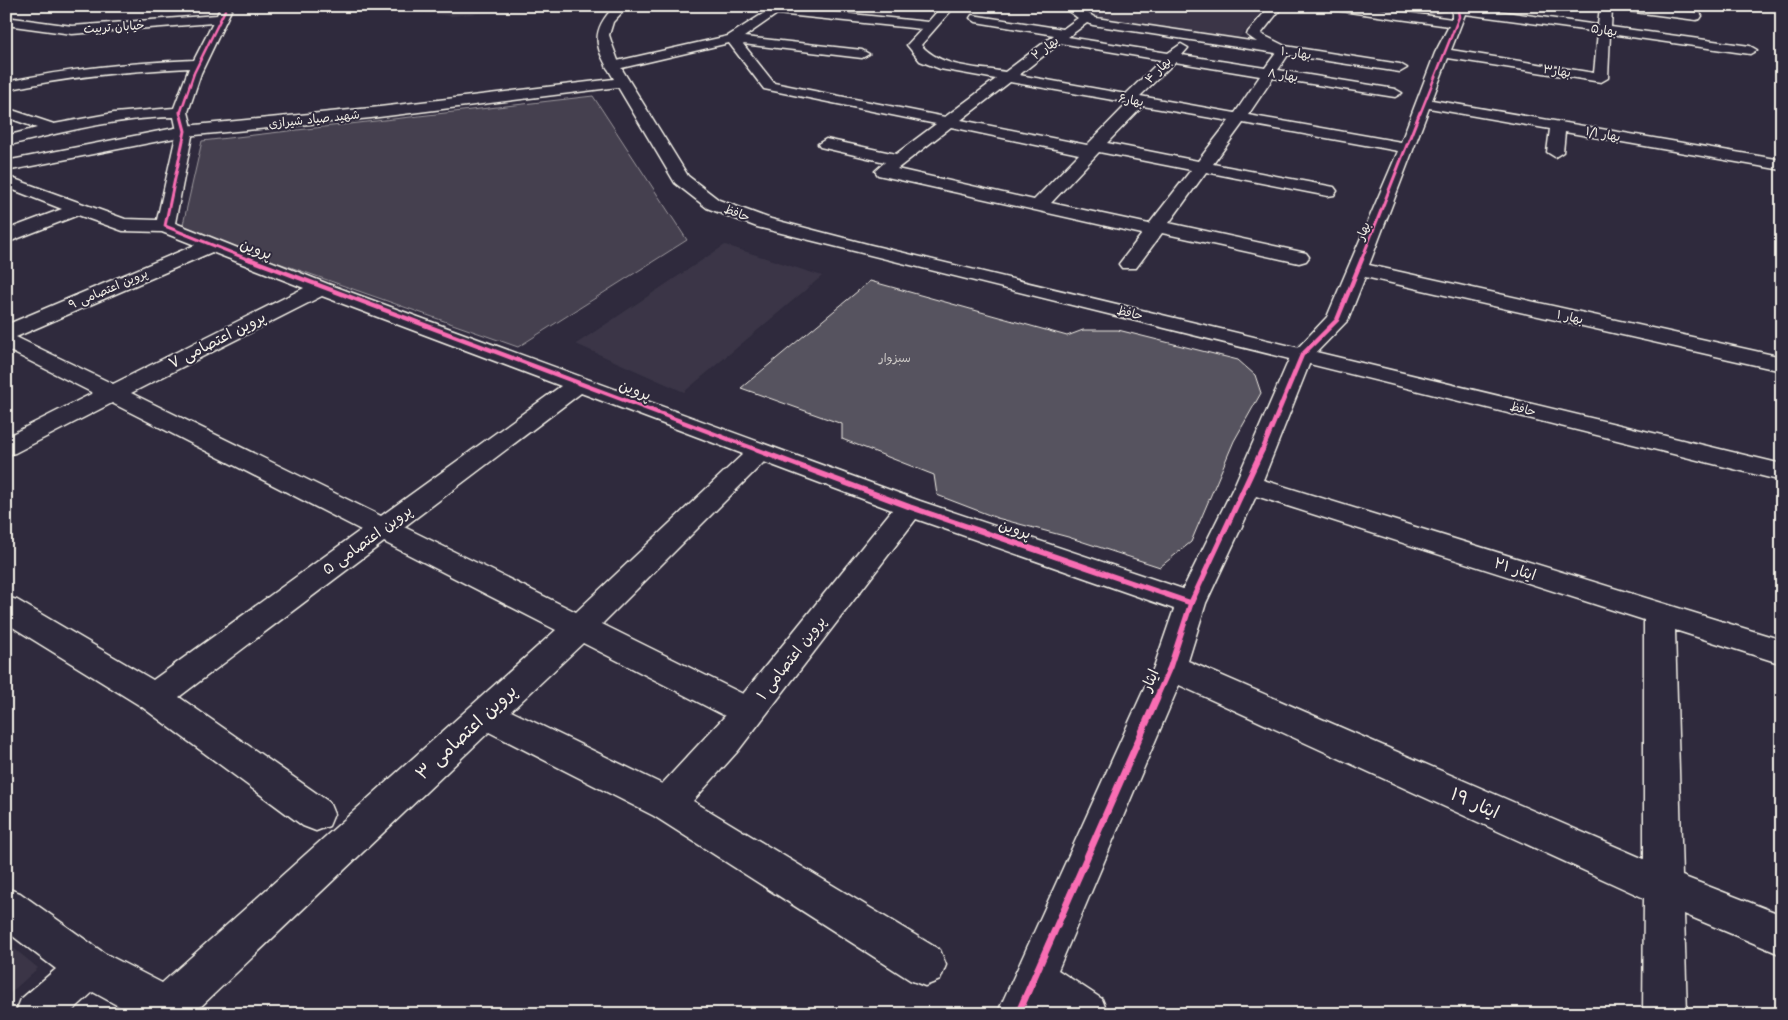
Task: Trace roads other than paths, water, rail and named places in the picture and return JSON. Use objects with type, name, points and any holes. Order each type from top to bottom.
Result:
[{"type":"street","name":"حافظ","points":[[622,6],[607,21],[603,35],[619,74],[681,180],[713,204],[764,223],[867,250],[1782,473]]},
{"type":"street","points":[[1130,264],[1238,118],[1284,51],[1253,35],[1277,6]]},
{"type":"street","points":[[1335,6],[1456,23]]},
{"type":"street","name":"بهار۳","points":[[1442,53],[1601,78],[1606,6]]},
{"type":"street","points":[[1615,6],[1696,16]]},
{"type":"street","points":[[1072,7],[1072,10],[1085,18]]},
{"type":"street","points":[[929,8],[947,8]]},
{"type":"street","name":"بهار۶","points":[[947,8],[914,45],[925,58],[945,66],[1407,148]]},
{"type":"street","points":[[1442,53],[1459,17],[1456,8]]},
{"type":"street","name":"بهار۵","points":[[1456,8],[1750,50]]},
{"type":"street","points":[[6,181],[123,225],[165,226],[182,122],[198,64],[225,12],[164,10]]},
{"type":"street","points":[[732,39],[775,10],[931,26]]},
{"type":"street","name":"خیابان تربیت","points":[[6,21],[72,30],[225,12]]},
{"type":"street","name":"بهار ۸","points":[[976,18],[1060,36],[1395,93]]},
{"type":"street","name":"بهار ۱۰","points":[[1085,18],[1190,39],[1400,68]]},
{"type":"street","name":"بهار ۲","points":[[898,160],[1085,18]]},
{"type":"street","name":"شهید صیاد شیرازی","points":[[6,166],[182,122],[371,113],[619,74],[710,42],[732,39]]},
{"type":"street","points":[[732,39],[862,54]]},
{"type":"street","points":[[732,39],[769,86],[948,122],[1202,166],[1328,191]]},
{"type":"street","name":"بهار ۴","points":[[1038,206],[1094,148],[1172,56],[1190,39]]},
{"type":"street","name":"بهار","points":[[1302,355],[1337,320],[1407,148],[1442,53]]},
{"type":"street","points":[[6,86],[70,69],[198,64]]},
{"type":"street","name":"بهار ۱/۱","points":[[1424,103],[1782,164]]},
{"type":"street","points":[[6,112],[53,129]]},
{"type":"street","points":[[6,141],[53,129],[150,112],[182,122]]},
{"type":"street","points":[[1555,152],[1558,126]]},
{"type":"street","points":[[826,144],[898,160]]},
{"type":"street","points":[[898,160],[884,172],[1038,206],[1298,257]]},
{"type":"street","points":[[6,236],[78,209]]},
{"type":"street","name":"پروین","points":[[165,226],[211,246],[321,288],[910,507],[1191,602]]},
{"type":"street","name":"پروین اعتصامی ۹","points":[[6,333],[211,246]]},
{"type":"street","name":"بهار ۱","points":[[1358,269],[1782,364]]},
{"type":"street","name":"پروین اعتصامی ۷","points":[[6,447],[321,288]]},
{"type":"street","points":[[6,340],[748,712]]},
{"type":"street","name":"ایثار","points":[[1026,996],[1170,667],[1191,602],[1248,484],[1302,355]]},
{"type":"street","name":"پروین اعتصامی ۵","points":[[154,697],[580,383]]},
{"type":"street","name":"پروین اعتصامی ۳","points":[[169,1011],[579,628],[762,451]]},
{"type":"street","name":"ایثار ۲۱","points":[[1248,484],[1659,615],[1782,652]]},
{"type":"street","name":"پروین اعتصامی ۱","points":[[667,804],[726,741],[910,507]]},
{"type":"street","points":[[6,608],[154,697],[316,814]]},
{"type":"street","points":[[1659,615],[1665,1014]]},
{"type":"street","name":"ایثار ۱۹","points":[[1170,667],[1663,887],[1782,935]]},
{"type":"street","points":[[485,714],[667,804],[926,965]]},
{"type":"street","points":[[6,907],[89,968],[169,1011]]},
{"type":"street","points":[[36,1014],[89,968]]},
{"type":"street","points":[[1026,996],[1087,1014]]}]
